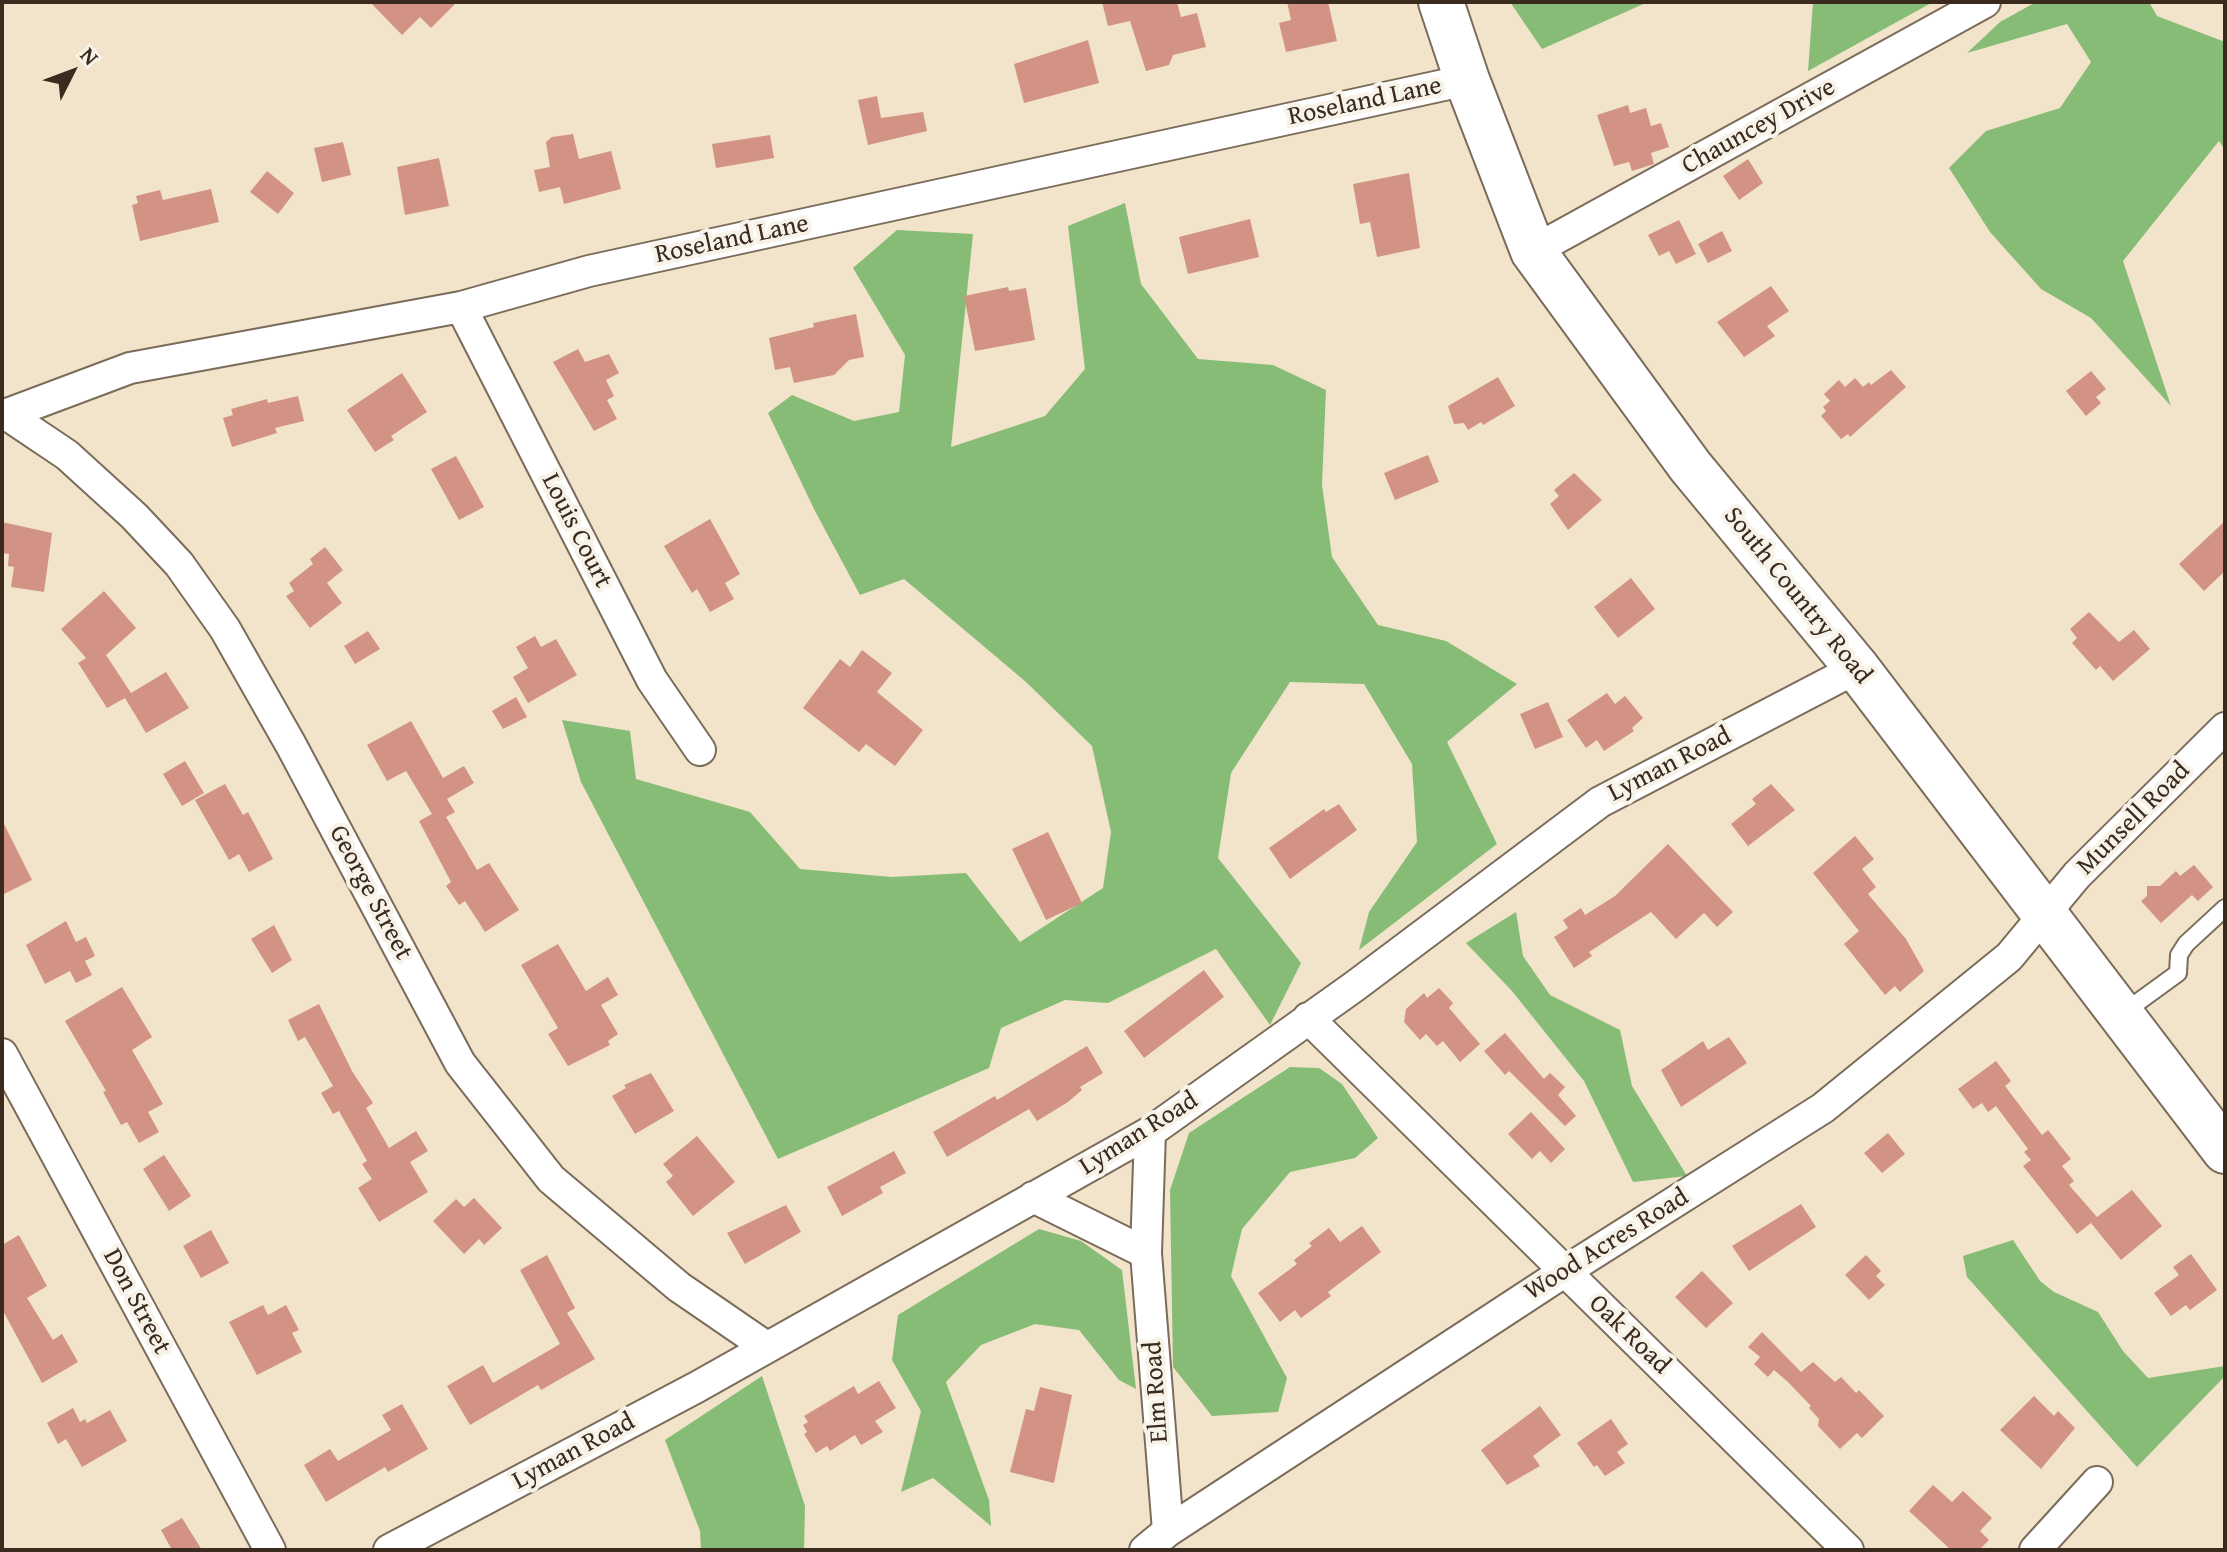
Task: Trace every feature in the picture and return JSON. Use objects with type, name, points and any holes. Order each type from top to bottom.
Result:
[{"type":"main road","name":"South Country Road","points":[[1441,2],[1467,80],[1533,251],[1690,466],[1857,668],[2047,913],[2225,1151]]},
{"type":"street","name":"Chauncey Drive","points":[[1533,251],[1985,2]]},
{"type":"street","name":"Roseland Lane","points":[[4,415],[130,368],[461,307],[589,271],[1467,80]]},
{"type":"street","name":"Louis Court","points":[[461,307],[652,680],[700,750]]},
{"type":"street","name":"George Street","points":[[4,415],[67,455],[134,516],[179,564],[225,629],[284,732],[460,1063],[551,1179],[679,1287],[765,1346]]},
{"type":"street","name":"Lyman Road","points":[[389,1550],[697,1387],[1150,1132],[1600,802],[1857,668]]},
{"type":"street","name":"Munsell Road","points":[[2047,913],[2077,875],[2225,728]]},
{"type":"street","name":"Wood Acres Road","points":[[1156,1541],[1564,1272],[1823,1108],[2009,957],[2047,913]]},
{"type":"street","name":"Oak Road","points":[[1308,1018],[1848,1550]]},
{"type":"street","name":"Don Street","points":[[2,1054],[270,1550]]},
{"type":"street","name":"Elm Road","points":[[1150,1132],[1146,1253],[1156,1541]]},
{"type":"street","points":[[1033,1197],[1146,1253]]},
{"type":"street","points":[[2035,1550],[2097,1482]]},
{"type":"lane","points":[[2122,1014],[2178,973],[2179,955],[2186,944],[2225,908]]},
{"type":"green space","points":[[1510,2],[1648,2],[1542,49]]},
{"type":"green space","points":[[1813,2],[1933,2],[1808,71]]},
{"type":"green space","points":[[2036,2],[2149,2],[2157,16],[2225,42],[2225,150],[2219,141],[2123,261],[2171,406],[2091,318],[2041,289],[1990,232],[1949,168],[1986,131],[2060,108],[2091,62],[2067,24],[1967,53],[2000,22]]},
{"type":"green space","points":[[1125,203],[1141,284],[1198,359],[1273,365],[1326,390],[1322,485],[1332,557],[1378,625],[1446,641],[1517,684],[1447,742],[1497,844],[1359,950],[1369,912],[1417,842],[1412,764],[1364,684],[1290,682],[1231,773],[1218,858],[1301,963],[1270,1025],[1216,949],[1108,1003],[1065,1000],[1001,1028],[989,1068],[778,1159],[581,782],[562,720],[630,731],[636,779],[750,812],[800,869],[892,877],[966,873],[1020,942],[1103,888],[1111,832],[1092,746],[1026,682],[904,579],[860,595],[768,413],[792,395],[854,421],[899,412],[905,355],[853,268],[897,230],[973,234],[951,447],[1045,416],[1085,369],[1068,226]]},
{"type":"green space","points":[[1516,912],[1523,956],[1550,995],[1620,1030],[1632,1086],[1687,1176],[1633,1182],[1584,1081],[1512,991],[1466,943]]},
{"type":"green space","points":[[1290,1067],[1319,1068],[1342,1084],[1378,1138],[1355,1158],[1290,1172],[1242,1229],[1231,1276],[1287,1378],[1278,1412],[1212,1416],[1173,1367],[1170,1190],[1189,1133]]},
{"type":"green space","points":[[1039,1229],[1081,1241],[1122,1270],[1136,1389],[1119,1380],[1079,1330],[1035,1324],[981,1345],[946,1382],[989,1500],[991,1526],[933,1478],[901,1492],[921,1411],[892,1360],[898,1315]]},
{"type":"green space","points":[[2013,1240],[2040,1281],[2054,1292],[2098,1312],[2123,1351],[2148,1378],[2225,1366],[2225,1376],[2137,1467],[1967,1277],[1963,1256]]},
{"type":"green space","points":[[762,1376],[805,1506],[804,1550],[701,1550],[700,1531],[665,1440]]},
{"type":"building","points":[[370,2],[457,2],[431,28],[420,17],[402,35]]},
{"type":"building","points":[[1102,2],[1177,2],[1181,17],[1197,13],[1206,47],[1173,55],[1169,65],[1146,71],[1130,21],[1108,26]]},
{"type":"building","points":[[1287,2],[1328,2],[1337,41],[1286,52],[1279,23],[1291,20]]},
{"type":"building","points":[[1088,40],[1099,83],[1024,103],[1014,64]]},
{"type":"building","points":[[877,96],[881,118],[923,112],[927,131],[868,145],[858,100]]},
{"type":"building","points":[[1628,105],[1630,113],[1646,108],[1651,126],[1661,123],[1669,147],[1651,153],[1654,164],[1632,171],[1629,162],[1614,166],[1597,115]]},
{"type":"building","points":[[573,134],[579,159],[611,151],[621,189],[564,204],[560,187],[539,192],[534,170],[550,167],[546,142],[552,137]]},
{"type":"building","points":[[770,135],[774,158],[716,168],[712,144]]},
{"type":"building","points":[[343,142],[351,175],[322,182],[314,148]]},
{"type":"building","points":[[439,158],[449,206],[405,215],[397,167]]},
{"type":"building","points":[[1748,159],[1763,183],[1739,200],[1723,176]]},
{"type":"building","points":[[267,171],[294,193],[278,214],[250,192]]},
{"type":"building","points":[[1409,173],[1420,248],[1377,257],[1370,222],[1360,224],[1353,184]]},
{"type":"building","points":[[211,189],[219,222],[140,241],[132,205],[138,203],[136,196],[160,190],[163,200]]},
{"type":"building","points":[[1250,219],[1259,257],[1188,274],[1179,237]]},
{"type":"building","points":[[1679,220],[1696,254],[1676,264],[1669,251],[1659,256],[1648,235]]},
{"type":"building","points":[[1722,231],[1732,251],[1708,263],[1698,244]]},
{"type":"building","points":[[1771,286],[1789,311],[1767,326],[1775,336],[1744,357],[1717,322]]},
{"type":"building","points":[[1008,287],[1009,291],[1026,288],[1035,340],[975,351],[964,296]]},
{"type":"building","points":[[856,314],[864,357],[849,360],[834,375],[794,383],[790,367],[775,370],[769,338],[814,327],[813,323]]},
{"type":"building","points":[[578,349],[585,362],[609,354],[619,373],[606,380],[614,396],[607,400],[617,419],[594,431],[553,362]]},
{"type":"building","points":[[1891,370],[1906,387],[1850,437],[1848,434],[1841,439],[1821,416],[1826,411],[1823,407],[1830,401],[1824,394],[1839,380],[1845,387],[1855,378],[1863,387],[1869,382],[1871,385]]},
{"type":"building","points":[[2091,371],[2106,389],[2096,397],[2101,403],[2086,416],[2066,391]]},
{"type":"building","points":[[402,373],[427,412],[391,436],[394,440],[375,452],[347,410]]},
{"type":"building","points":[[1498,377],[1515,406],[1468,430],[1464,423],[1454,424],[1448,406]]},
{"type":"building","points":[[298,396],[304,421],[275,428],[277,433],[232,447],[223,418],[233,415],[231,409],[267,399],[268,403]]},
{"type":"building","points":[[1428,455],[1439,482],[1395,500],[1384,473]]},
{"type":"building","points":[[456,456],[484,507],[459,520],[431,469]]},
{"type":"building","points":[[1574,473],[1602,500],[1568,530],[1550,504],[1559,496],[1554,490]]},
{"type":"building","points":[[710,519],[740,574],[725,583],[734,599],[710,612],[697,589],[692,593],[664,546]]},
{"type":"building","points":[[2225,521],[2225,571],[2204,591],[2179,564]]},
{"type":"building","points":[[2,522],[52,533],[44,592],[11,587],[14,567],[8,566],[9,554],[2,553]]},
{"type":"building","points":[[325,547],[343,570],[327,583],[342,603],[310,628],[286,596],[294,591],[289,583],[313,564],[310,559]]},
{"type":"building","points":[[1631,578],[1655,609],[1618,638],[1594,607]]},
{"type":"building","points":[[104,591],[136,628],[106,655],[131,693],[166,672],[189,708],[146,733],[125,698],[107,708],[78,663],[86,658],[61,629]]},
{"type":"building","points":[[2089,612],[2119,642],[2134,630],[2150,649],[2113,681],[2100,666],[2096,670],[2072,643],[2077,638],[2070,629]]},
{"type":"building","points":[[368,631],[380,649],[355,664],[344,646]]},
{"type":"building","points":[[535,636],[541,647],[556,639],[577,675],[528,703],[513,677],[528,668],[516,647]]},
{"type":"building","points":[[862,650],[892,673],[877,692],[923,730],[895,766],[866,744],[859,752],[803,708],[840,659],[850,667]]},
{"type":"building","points":[[1607,693],[1615,704],[1625,696],[1643,718],[1632,728],[1634,731],[1604,751],[1597,740],[1586,748],[1567,720]]},
{"type":"building","points":[[516,697],[527,717],[503,729],[492,711]]},
{"type":"building","points":[[1548,702],[1563,737],[1535,749],[1520,714]]},
{"type":"building","points":[[411,721],[443,778],[464,766],[474,783],[447,799],[455,812],[446,817],[477,870],[489,863],[519,910],[485,932],[465,901],[459,905],[446,886],[451,882],[419,821],[432,814],[406,771],[387,781],[367,745]]},
{"type":"building","points":[[185,761],[204,793],[182,806],[163,774]]},
{"type":"building","points":[[225,784],[243,815],[248,812],[273,859],[249,872],[239,854],[229,860],[195,800]]},
{"type":"building","points":[[1771,784],[1795,810],[1748,846],[1731,824],[1756,804],[1752,799]]},
{"type":"building","points":[[1339,804],[1357,830],[1290,879],[1269,848],[1324,809],[1326,812]]},
{"type":"building","points":[[2,820],[32,880],[2,895]]},
{"type":"building","points":[[1048,832],[1082,903],[1046,920],[1012,849]]},
{"type":"building","points":[[1855,836],[1874,859],[1862,869],[1876,887],[1868,894],[1906,939],[1924,971],[1900,992],[1895,986],[1885,995],[1844,944],[1859,931],[1813,873]]},
{"type":"building","points":[[1668,844],[1733,912],[1717,927],[1704,913],[1676,939],[1651,912],[1589,952],[1592,956],[1574,968],[1554,937],[1568,928],[1563,920],[1581,908],[1585,915],[1615,896]]},
{"type":"building","points":[[2194,865],[2213,887],[2198,901],[2192,895],[2161,923],[2141,901],[2147,896],[2147,886],[2160,886],[2176,871],[2180,876]]},
{"type":"building","points":[[66,921],[76,942],[86,937],[95,956],[85,961],[92,975],[76,983],[70,971],[45,984],[26,945]]},
{"type":"building","points":[[274,925],[292,960],[272,973],[251,939]]},
{"type":"building","points":[[558,944],[586,991],[608,977],[618,995],[601,1005],[618,1034],[608,1041],[610,1045],[568,1066],[548,1034],[558,1028],[521,965]]},
{"type":"building","points":[[1204,970],[1224,997],[1144,1058],[1124,1031]]},
{"type":"building","points":[[122,987],[152,1037],[132,1050],[163,1104],[148,1112],[159,1132],[139,1143],[127,1122],[121,1125],[103,1092],[106,1091],[65,1021]]},
{"type":"building","points":[[1439,988],[1453,1003],[1449,1008],[1480,1044],[1460,1062],[1443,1041],[1437,1046],[1426,1034],[1420,1040],[1404,1022],[1406,1009],[1424,993],[1427,998]]},
{"type":"building","points":[[319,1004],[352,1071],[373,1103],[366,1108],[389,1148],[416,1131],[428,1151],[410,1162],[428,1192],[379,1222],[358,1188],[372,1179],[362,1164],[367,1161],[339,1111],[333,1114],[321,1093],[333,1086],[305,1037],[298,1041],[288,1020]]},
{"type":"building","points":[[1505,1033],[1544,1079],[1550,1073],[1565,1087],[1558,1095],[1576,1116],[1565,1126],[1509,1071],[1505,1075],[1484,1051]]},
{"type":"building","points":[[1729,1037],[1747,1063],[1681,1107],[1661,1070],[1703,1041],[1708,1050]]},
{"type":"building","points":[[1087,1046],[1103,1073],[1080,1087],[1082,1090],[1068,1102],[1037,1121],[1029,1109],[947,1157],[933,1132],[995,1096],[997,1100]]},
{"type":"building","points":[[1996,1061],[2011,1081],[2005,1086],[2042,1135],[2048,1130],[2071,1159],[2062,1166],[2074,1181],[2069,1185],[2097,1217],[2132,1190],[2162,1226],[2121,1260],[2091,1223],[2077,1234],[2023,1166],[2031,1160],[2024,1152],[2028,1149],[1996,1106],[1988,1112],[1982,1103],[1973,1109],[1958,1089]]},
{"type":"building","points":[[651,1073],[674,1111],[635,1134],[612,1096],[626,1088],[624,1085]]},
{"type":"building","points":[[1531,1112],[1565,1149],[1551,1163],[1540,1151],[1532,1159],[1508,1134]]},
{"type":"building","points":[[1888,1133],[1905,1154],[1882,1173],[1864,1153]]},
{"type":"building","points":[[697,1136],[735,1182],[693,1216],[666,1182],[673,1176],[663,1164]]},
{"type":"building","points":[[894,1151],[906,1173],[880,1187],[883,1193],[842,1216],[827,1187]]},
{"type":"building","points":[[164,1155],[191,1196],[169,1211],[143,1169]]},
{"type":"building","points":[[474,1198],[502,1228],[484,1245],[479,1239],[464,1254],[433,1221],[456,1199],[464,1207]]},
{"type":"building","points":[[1801,1204],[1816,1227],[1749,1271],[1732,1246]]},
{"type":"building","points":[[786,1205],[801,1232],[745,1264],[727,1233]]},
{"type":"building","points":[[1362,1226],[1381,1252],[1328,1292],[1331,1296],[1301,1318],[1295,1310],[1280,1322],[1258,1293],[1297,1264],[1294,1260],[1312,1246],[1309,1243],[1329,1228],[1340,1242]]},
{"type":"building","points":[[211,1230],[229,1263],[201,1278],[183,1246]]},
{"type":"building","points":[[19,1235],[47,1286],[27,1298],[53,1340],[62,1334],[78,1362],[42,1383],[2,1309],[2,1245]]},
{"type":"building","points":[[2191,1254],[2217,1290],[2190,1310],[2186,1305],[2171,1316],[2154,1293],[2179,1275],[2173,1267]]},
{"type":"building","points":[[547,1255],[575,1308],[567,1313],[595,1359],[541,1390],[538,1385],[470,1425],[447,1386],[483,1365],[493,1383],[560,1344],[520,1270]]},
{"type":"building","points":[[1866,1255],[1881,1271],[1876,1276],[1885,1285],[1869,1300],[1845,1275]]},
{"type":"building","points":[[1702,1271],[1733,1303],[1706,1328],[1675,1297]]},
{"type":"building","points":[[263,1305],[268,1315],[286,1305],[299,1330],[292,1333],[302,1352],[257,1375],[229,1322]]},
{"type":"building","points":[[1762,1332],[1801,1372],[1813,1362],[1835,1382],[1841,1377],[1856,1393],[1859,1390],[1884,1416],[1862,1438],[1857,1433],[1840,1449],[1818,1426],[1819,1419],[1809,1408],[1811,1406],[1788,1382],[1774,1370],[1768,1377],[1754,1364],[1760,1357],[1748,1347]]},
{"type":"building","points":[[879,1381],[896,1408],[875,1421],[883,1432],[861,1445],[855,1435],[830,1451],[827,1446],[816,1453],[804,1434],[807,1432],[803,1425],[808,1422],[804,1416],[854,1386],[858,1394]]},
{"type":"building","points":[[1040,1387],[1072,1395],[1054,1483],[1010,1472],[1026,1409],[1034,1411]]},
{"type":"building","points":[[2034,1396],[2054,1416],[2058,1411],[2075,1428],[2041,1469],[2000,1430]]},
{"type":"building","points":[[402,1404],[428,1449],[388,1472],[385,1467],[326,1502],[304,1465],[330,1449],[338,1461],[391,1430],[382,1415]]},
{"type":"building","points":[[1540,1406],[1561,1435],[1533,1456],[1540,1466],[1507,1485],[1481,1450]]},
{"type":"building","points":[[73,1408],[80,1422],[85,1419],[87,1423],[110,1410],[127,1441],[82,1467],[66,1439],[58,1444],[47,1423]]},
{"type":"building","points":[[1611,1419],[1628,1444],[1617,1452],[1625,1463],[1605,1476],[1597,1465],[1594,1467],[1577,1443]]},
{"type":"building","points":[[1933,1485],[1952,1502],[1963,1491],[1992,1518],[1980,1531],[1989,1540],[1979,1550],[1951,1550],[1909,1511]]},
{"type":"building","points":[[182,1518],[202,1550],[172,1550],[161,1530]]}]
